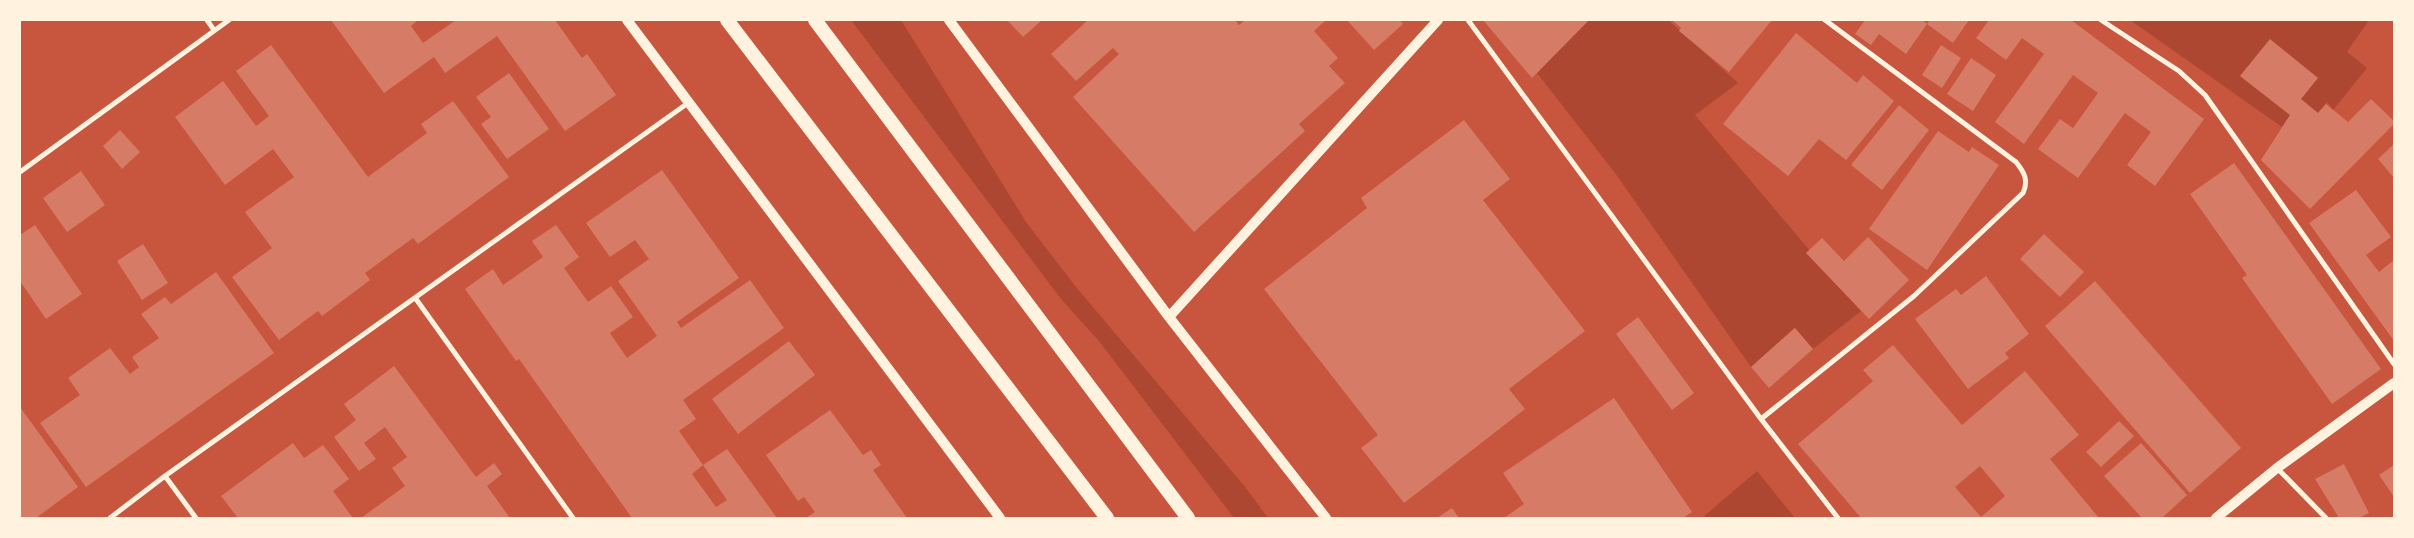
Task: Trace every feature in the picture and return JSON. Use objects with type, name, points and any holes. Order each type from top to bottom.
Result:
[{"type":"highway","points":[[727,20],[1106,518]]},
{"type":"highway","points":[[816,20],[1188,518]]},
{"type":"main road","points":[[627,20],[1000,518]]},
{"type":"main road","points":[[948,20],[1169,317],[1326,518]]},
{"type":"main road","points":[[1169,317],[1438,20]]},
{"type":"main road","points":[[2216,518],[2277,468],[2394,383]]},
{"type":"street","points":[[207,20],[214,30]]},
{"type":"street","points":[[20,172],[229,20]]},
{"type":"street","points":[[1468,20],[1761,419],[1838,518]]},
{"type":"street","points":[[1761,419],[1914,296],[2024,193],[2026,186],[2023,171],[2016,162],[1825,20]]},
{"type":"street","points":[[2101,20],[2179,71],[2205,95],[2394,364]]},
{"type":"street","points":[[110,518],[688,103]]},
{"type":"street","points":[[416,299],[573,518]]},
{"type":"street","points":[[2277,468],[2326,518]]},
{"type":"street","points":[[166,476],[196,518]]},
{"type":"shaded area","points":[[851,20],[901,20],[1026,222],[1076,287],[1246,488],[1268,518],[1234,518],[1099,341],[1061,299]]},
{"type":"shaded area","points":[[1589,20],[1668,20],[1738,83],[1695,115],[1861,311],[1813,349],[1794,328],[1751,367],[1615,173],[1537,73]]},
{"type":"shaded area","points":[[2130,20],[2369,20],[2347,52],[2367,68],[2333,110],[2327,102],[2318,113],[2301,100],[2282,127]]},
{"type":"shaded area","points":[[1757,471],[1795,518],[1702,518]]},
{"type":"building","points":[[331,20],[418,20],[411,26],[423,43],[456,20],[555,20],[582,58],[587,54],[616,95],[565,131],[497,36],[445,73],[434,57],[384,93]]},
{"type":"building","points":[[1007,20],[1042,20],[1023,37]]},
{"type":"building","points":[[1088,20],[1235,20],[1239,25],[1245,20],[1326,20],[1314,31],[1338,58],[1329,66],[1345,83],[1299,124],[1305,131],[1194,232],[1073,97],[1119,54],[1113,48],[1076,81],[1051,54]]},
{"type":"building","points":[[1347,20],[1400,20],[1403,24],[1374,50]]},
{"type":"building","points":[[1483,20],[1589,20],[1532,78]]},
{"type":"building","points":[[1672,20],[1772,20],[1729,72],[1679,31],[1681,28]]},
{"type":"building","points":[[1865,20],[1922,20],[1927,24],[1906,54],[1879,34],[1871,45],[1855,34]]},
{"type":"building","points":[[1930,20],[1969,20],[1953,43],[1927,24]]},
{"type":"building","points":[[1989,20],[2071,20],[2204,119],[2155,186],[2127,165],[2151,132],[2125,113],[2078,178],[2038,149],[2060,119],[2073,128],[2098,93],[2073,75],[2024,144],[1995,122],[2044,54],[2022,38],[2006,60],[1976,38]]},
{"type":"building","points":[[1796,33],[1857,83],[1863,75],[1894,101],[1846,160],[1819,139],[1788,176],[1723,124]]},
{"type":"building","points":[[2270,39],[2318,78],[2301,99],[2318,113],[2326,104],[2348,122],[2371,99],[2394,121],[2394,124],[2310,209],[2261,160],[2290,115],[2240,76]]},
{"type":"building","points":[[271,45],[368,177],[427,133],[421,124],[453,101],[509,177],[418,244],[413,238],[365,273],[370,280],[322,316],[318,311],[279,340],[232,277],[272,248],[245,212],[294,177],[273,149],[225,185],[175,117],[223,81],[256,126],[269,116],[236,71]]},
{"type":"building","points":[[1941,45],[1961,58],[1942,88],[1922,75]]},
{"type":"building","points":[[1971,58],[1996,75],[1973,111],[1947,94]]},
{"type":"building","points":[[509,73],[549,129],[507,159],[481,124],[491,117],[476,97]]},
{"type":"building","points":[[1899,105],[1929,130],[1882,190],[1851,165]]},
{"type":"building","points":[[1464,120],[1510,179],[1483,200],[1585,331],[1509,389],[1525,409],[1404,503],[1361,448],[1378,435],[1264,289],[1367,208],[1361,198]]},
{"type":"building","points":[[120,130],[140,152],[122,169],[103,146]]},
{"type":"building","points":[[1938,131],[1969,152],[1972,147],[1999,165],[1927,270],[1869,229]]},
{"type":"building","points":[[2394,144],[2394,178],[2378,159]]},
{"type":"building","points":[[2234,163],[2381,369],[2332,404],[2242,278],[2247,275],[2190,194]]},
{"type":"building","points":[[662,170],[739,278],[677,322],[681,328],[750,280],[784,328],[683,400],[696,419],[679,431],[703,465],[727,449],[777,518],[632,518],[519,359],[516,361],[465,289],[493,269],[503,285],[543,257],[532,241],[556,225],[579,257],[564,268],[588,302],[611,286],[633,317],[610,333],[627,358],[657,336],[618,281],[649,259],[635,240],[610,257],[586,223]],"holes":[[[703,465],[727,500],[716,507],[692,474]]]},
{"type":"building","points":[[81,171],[105,205],[67,232],[43,198]]},
{"type":"building","points":[[2356,190],[2391,237],[2366,255],[2379,272],[2394,260],[2394,341],[2309,223]]},
{"type":"building","points":[[35,225],[82,294],[46,319],[20,281],[20,235]]},
{"type":"building","points":[[2044,234],[2084,272],[2060,297],[2020,259]]},
{"type":"building","points":[[1868,237],[1909,280],[1869,319],[1806,253],[1822,238],[1844,261]]},
{"type":"building","points":[[143,244],[168,283],[142,300],[117,261]]},
{"type":"building","points":[[216,272],[274,353],[86,487],[40,423],[80,395],[68,378],[110,348],[130,374],[139,367],[132,357],[159,338],[141,314],[165,297],[171,304]]},
{"type":"building","points":[[1986,276],[2029,334],[2005,353],[2009,358],[1968,389],[1915,319],[1956,289],[1961,295]]},
{"type":"building","points":[[2095,281],[2241,448],[2190,493],[2045,326]]},
{"type":"building","points":[[1638,317],[1694,393],[1672,410],[1616,334]]},
{"type":"building","points":[[1795,328],[1813,349],[1769,388],[1751,367]]},
{"type":"building","points":[[789,341],[815,375],[738,434],[712,399]]},
{"type":"building","points":[[1893,345],[1962,425],[2025,371],[2079,435],[2050,459],[2099,518],[1861,518],[1798,444],[1873,381],[1863,370]],"holes":[[[1980,466],[2005,496],[1981,517],[1955,487]]]},
{"type":"building","points":[[394,366],[476,477],[494,463],[502,474],[487,486],[510,518],[361,518],[405,486],[392,468],[407,457],[385,427],[364,443],[376,459],[359,471],[334,437],[356,420],[344,404]]},
{"type":"building","points":[[1614,398],[1692,512],[1683,518],[1504,518],[1524,504],[1503,473]]},
{"type":"building","points":[[20,407],[78,487],[36,518],[20,518]]},
{"type":"building","points":[[830,410],[863,455],[871,450],[881,465],[873,470],[907,518],[806,518],[815,512],[804,497],[798,501],[766,455]]},
{"type":"building","points":[[2119,421],[2134,436],[2101,467],[2086,452]]},
{"type":"building","points":[[293,443],[304,458],[323,445],[349,479],[333,491],[353,518],[238,518],[221,496]]},
{"type":"building","points":[[2141,443],[2187,495],[2162,518],[2142,518],[2104,476]]},
{"type":"building","points":[[2344,464],[2369,513],[2359,518],[2339,518],[2315,479]]},
{"type":"building","points":[[2394,465],[2394,497],[2379,475]]},
{"type":"building","points":[[1452,508],[1459,518],[1437,518]]}]
